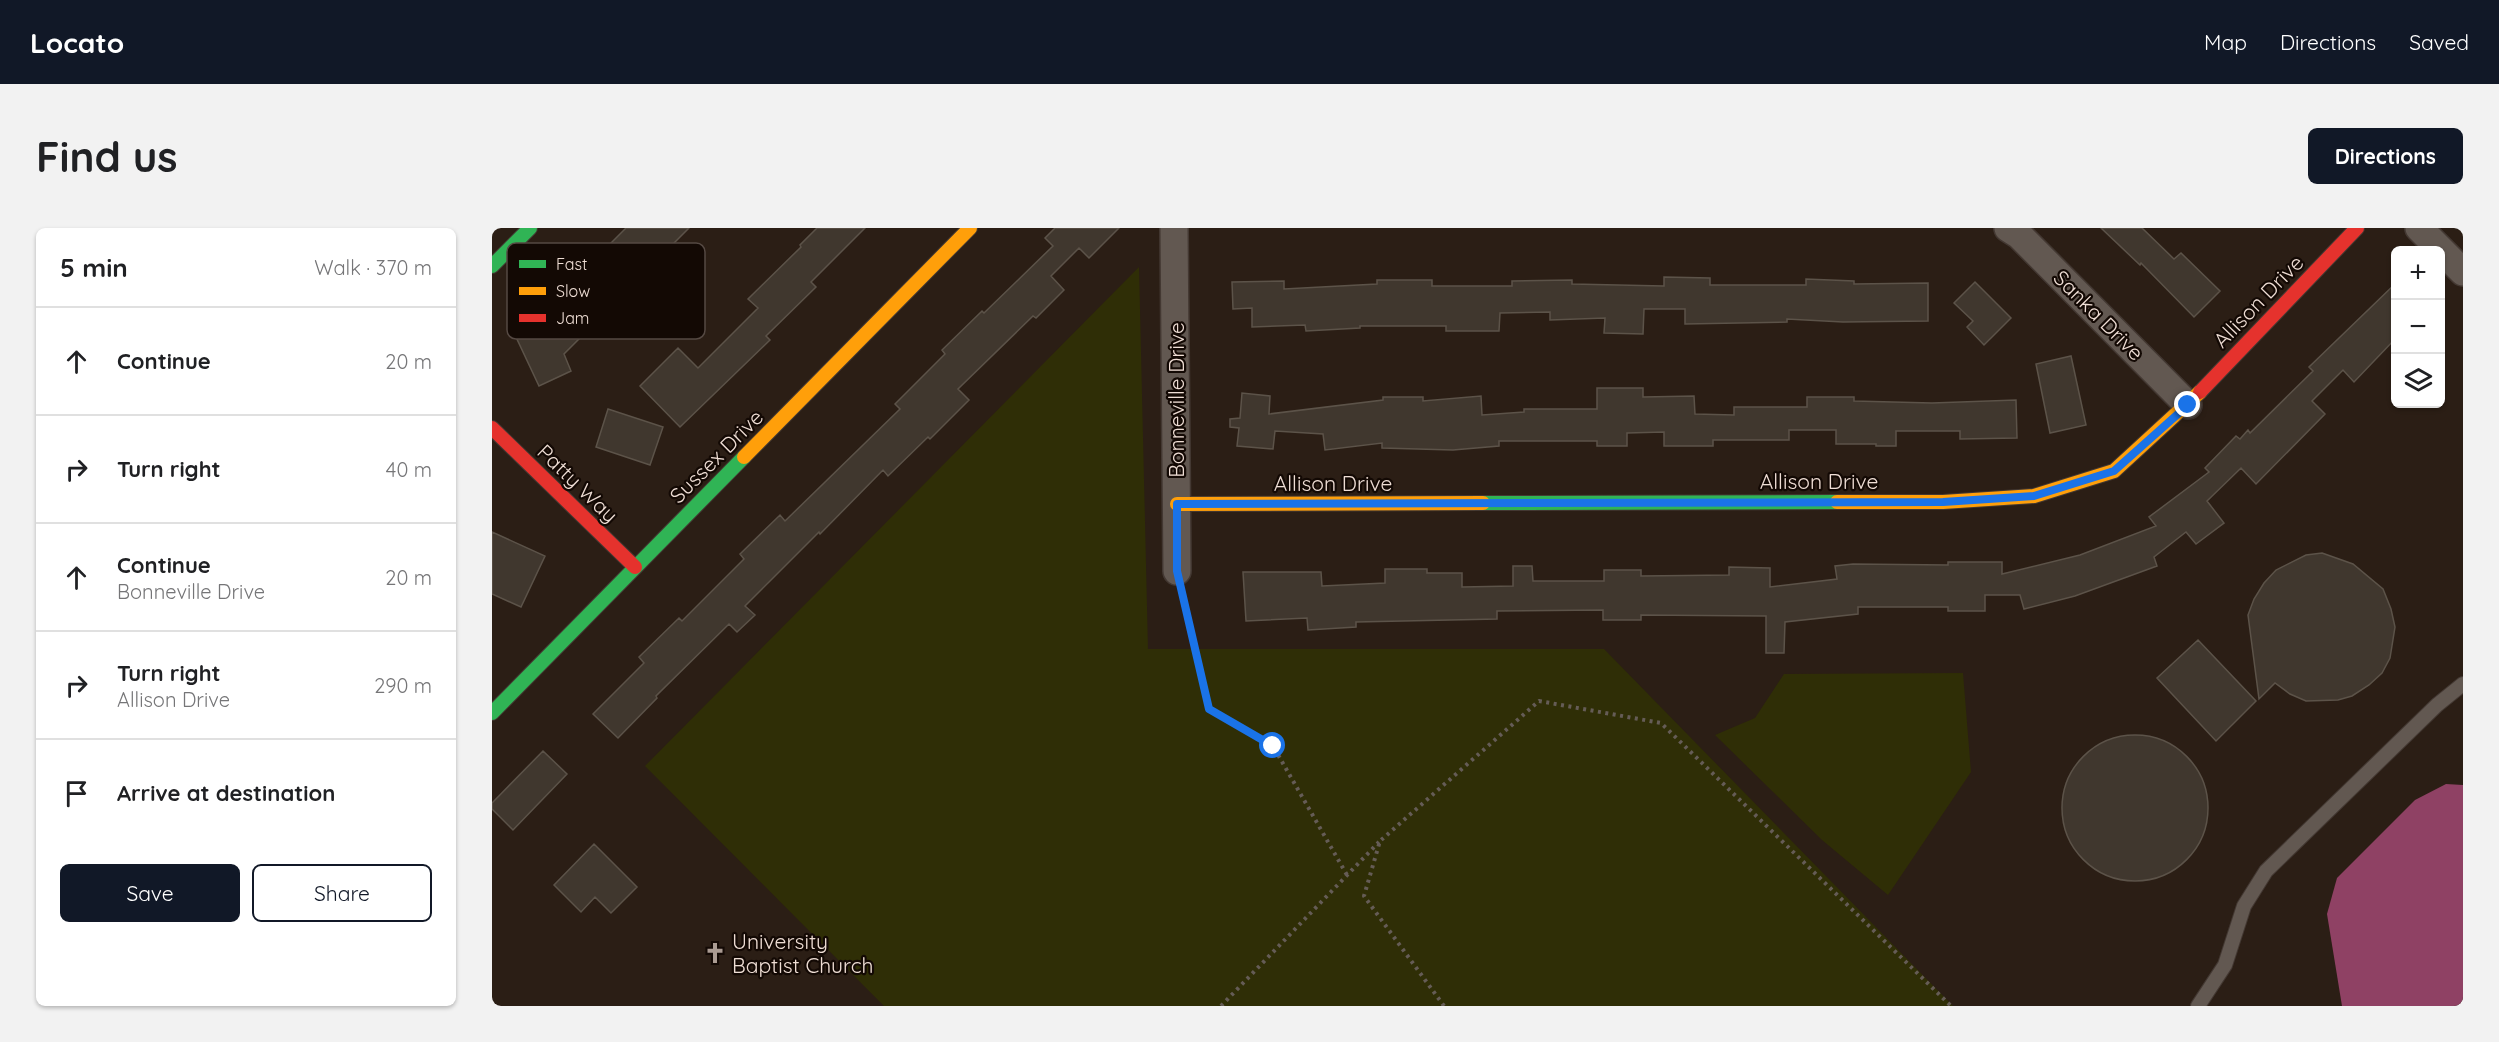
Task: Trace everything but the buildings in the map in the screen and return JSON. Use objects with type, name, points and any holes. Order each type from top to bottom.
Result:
[{"type":"street","points":[[515,243],[530,228]]},
{"type":"street","name":"Sussex Drive","points":[[492,713],[970,228]]},
{"type":"street","name":"Bonneville Drive","points":[[1174,228],[1177,571]]},
{"type":"street","name":"Sanka Drive","points":[[2008,228],[2019,235],[2188,405]]},
{"type":"street","name":"Allison Drive","points":[[1177,504],[1931,502],[2034,496],[2114,471],[2188,405],[2357,228]]},
{"type":"street","points":[[2418,228],[2463,273]]},
{"type":"street","points":[[492,266],[507,251]]},
{"type":"street","name":"Patty Way","points":[[492,428],[635,567]]},
{"type":"lane","points":[[2198,1006],[2225,965],[2244,906],[2266,871],[2437,705],[2463,684]]},
{"type":"path","points":[[1177,571],[1209,709],[1273,746],[1347,875]]},
{"type":"path","points":[[1221,1006],[1380,841],[1539,701],[1661,723],[1951,1006]]},
{"type":"path","points":[[1380,841],[1364,896],[1444,1006]]},
{"type":"shaded area","points":[[1139,267],[1148,649],[1604,649],[1953,1006],[884,1006],[645,766]]},
{"type":"shaded area","points":[[1963,673],[1971,772],[1888,895],[1822,840],[1715,735],[1755,718],[1784,674]]},
{"type":"shaded area","points":[[2446,784],[2463,785],[2463,1006],[2342,1006],[2327,914],[2337,878],[2415,800]]},
{"type":"traffic: fast","points":[[515,243],[530,228]]},
{"type":"traffic: fast","points":[[492,266],[507,251]]},
{"type":"traffic: fast","points":[[492,713],[744,457]]},
{"type":"traffic: fast","points":[[1483,503],[1837,502]]},
{"type":"traffic: slow","points":[[744,457],[970,228]]},
{"type":"traffic: slow","points":[[1837,502],[1943,502],[2034,496],[2114,471],[2200,392]]},
{"type":"traffic: slow","points":[[1177,504],[1483,503]]},
{"type":"traffic: jam","points":[[2200,392],[2357,228]]},
{"type":"traffic: jam","points":[[492,428],[635,567]]},
{"type":"place","name":"University Baptist Church","points":[[715,953]]},
{"type":"route","points":[[1273,746],[1209,709],[1177,571],[1177,504],[1943,502],[2034,496],[2114,471],[2188,405]]}]
